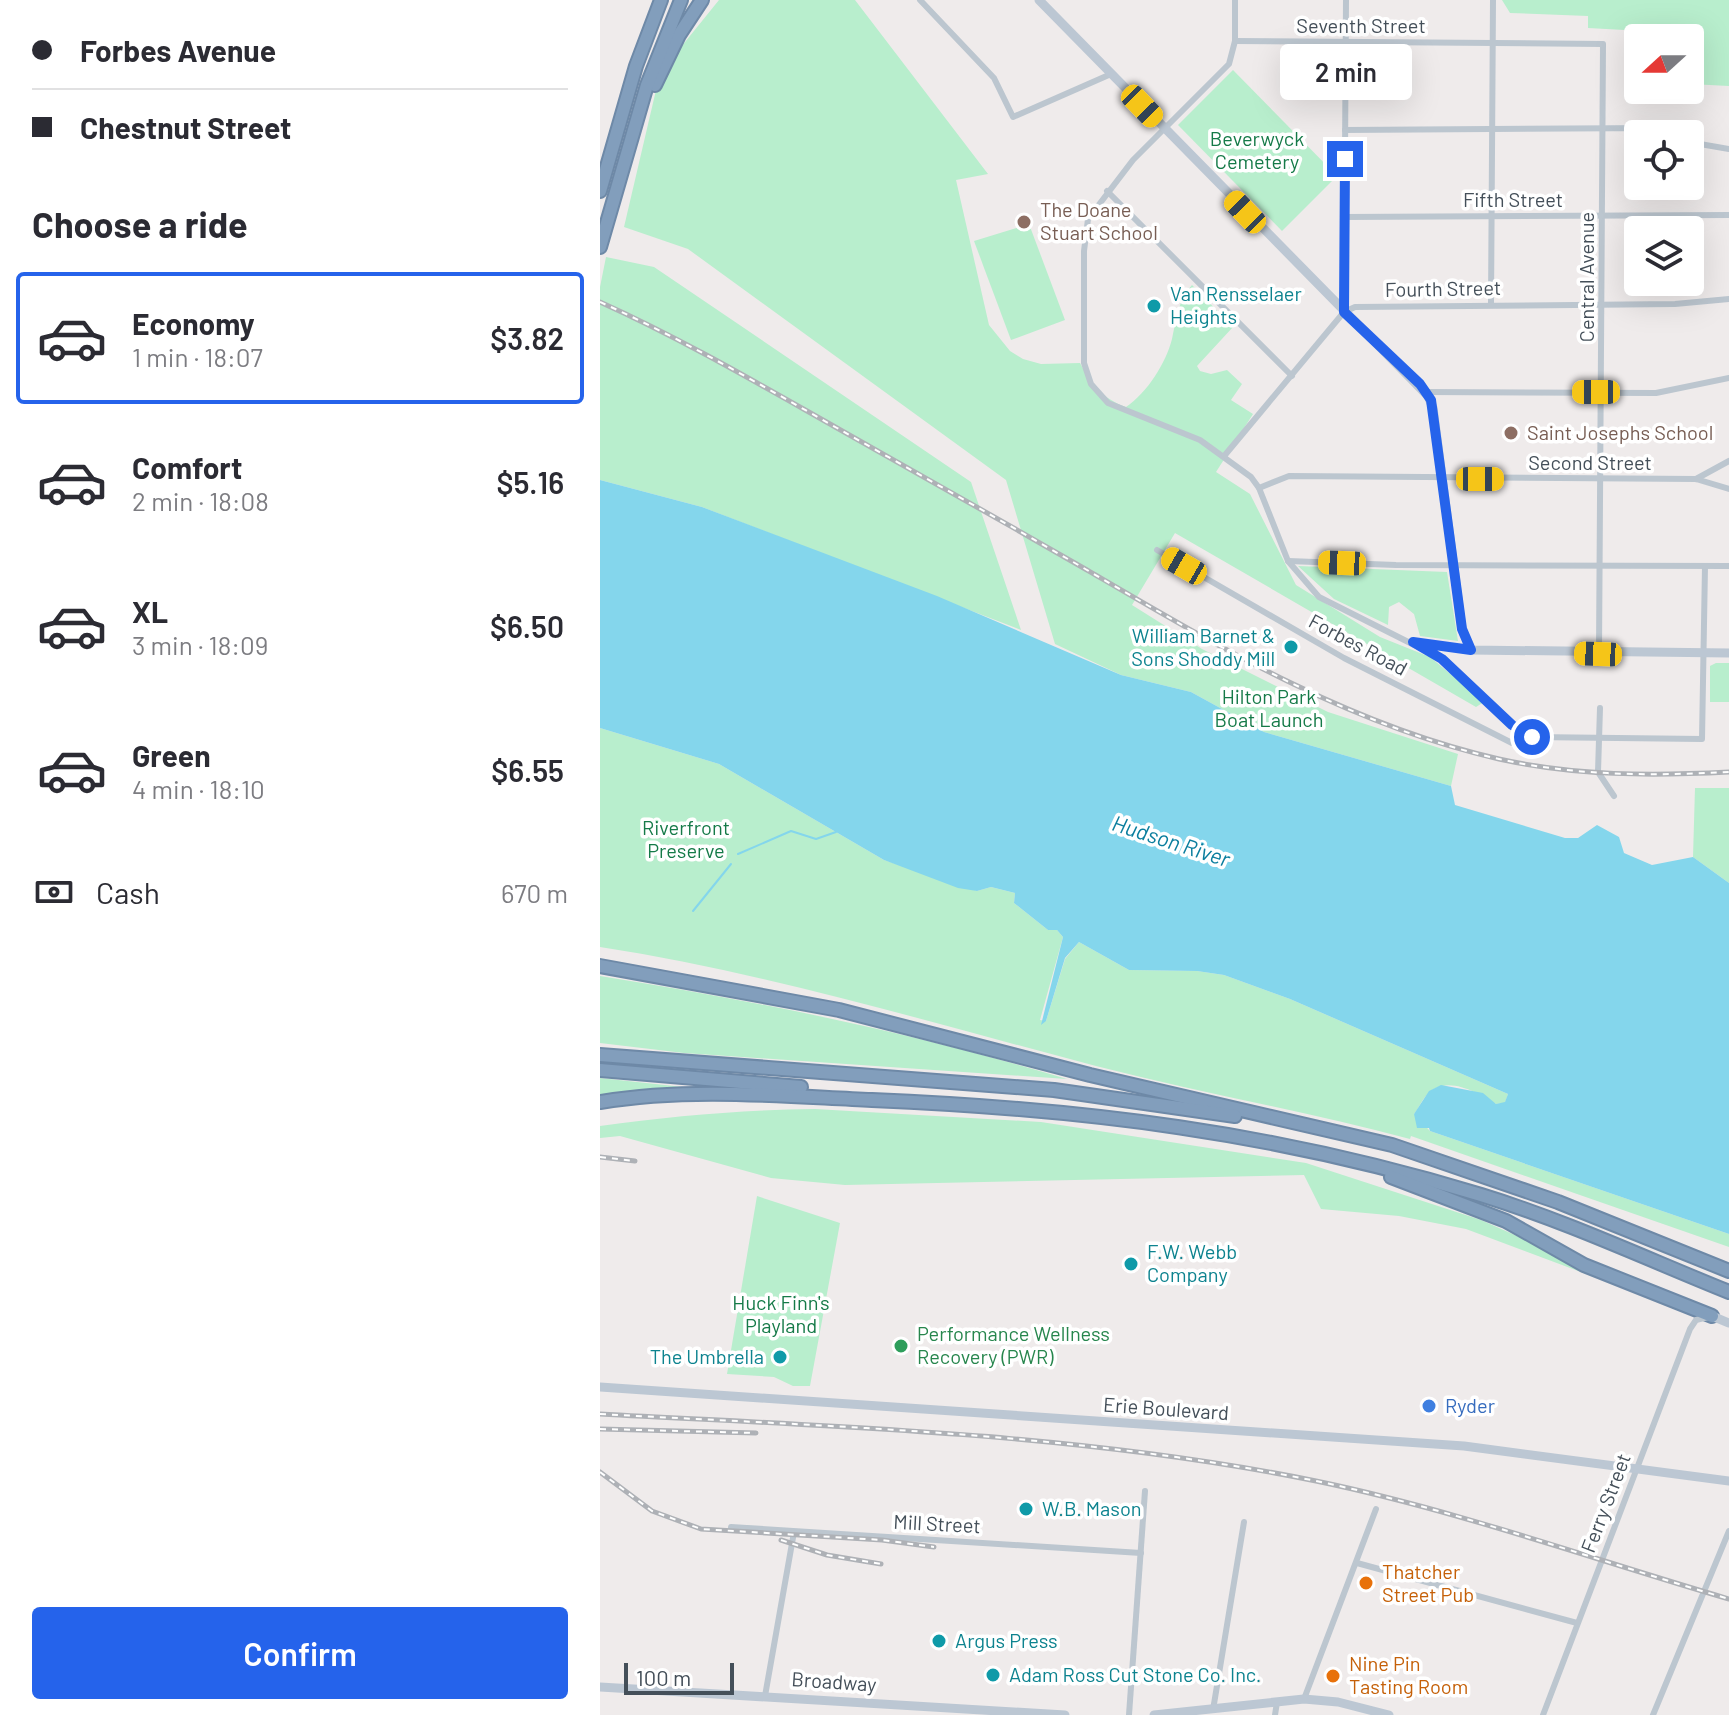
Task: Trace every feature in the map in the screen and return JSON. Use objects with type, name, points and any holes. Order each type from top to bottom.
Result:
[{"type":"highway","points":[[600,191],[654,0]]},
{"type":"highway","points":[[632,78],[661,0]]},
{"type":"highway","points":[[600,247],[651,72],[681,0]]},
{"type":"highway","points":[[623,162],[665,61],[702,0]]},
{"type":"highway","points":[[600,963],[870,1018],[1090,1075],[1355,1135],[1558,1202],[1729,1271]]},
{"type":"highway","points":[[600,1055],[1123,1098],[1258,1121],[1445,1164]]},
{"type":"highway","points":[[600,1070],[872,1092],[1141,1119],[1234,1134],[1355,1161],[1518,1208],[1729,1292]]},
{"type":"highway","points":[[600,1105],[735,1093],[935,1100]]},
{"type":"highway","points":[[1355,1161],[1506,1221],[1584,1265],[1712,1316]]},
{"type":"street","points":[[920,0],[994,78],[1013,117],[1111,74]]},
{"type":"street","points":[[1039,0],[1425,392],[1433,408],[1462,629],[1471,650]]},
{"type":"street","points":[[1235,0],[1235,41],[1229,64],[1163,128],[1107,191],[1095,206],[1085,230],[1082,344],[1091,384],[1117,409],[1200,440],[1225,455],[1259,488],[1288,561],[1319,597],[1413,642],[1470,682],[1520,732],[1549,739]]},
{"type":"street","points":[[1225,455],[1344,312],[1346,0]]},
{"type":"street","points":[[1491,305],[1494,216],[1493,0]]},
{"type":"street","name":"Seventh Street","points":[[1235,41],[1603,44]]},
{"type":"street","name":"Central Avenue","points":[[1598,654],[1603,392],[1603,44]]},
{"type":"street","points":[[1345,130],[1624,129]]},
{"type":"street","points":[[1704,145],[1729,149]]},
{"type":"street","points":[[1107,191],[1292,376]]},
{"type":"street","name":"Fifth Street","points":[[1344,217],[1729,215]]},
{"type":"street","name":"Fourth Street","points":[[1344,312],[1360,306],[1675,304],[1729,299]]},
{"type":"street","points":[[1425,392],[1656,393],[1729,378]]},
{"type":"street","points":[[1696,479],[1729,461]]},
{"type":"street","name":"Second Street","points":[[1259,488],[1289,476],[1696,479],[1729,489]]},
{"type":"street","name":"Forbes Road","points":[[1157,550],[1344,658],[1512,743],[1536,745],[1549,739],[1702,739],[1703,653]]},
{"type":"street","points":[[1288,561],[1729,566]]},
{"type":"street","points":[[1703,653],[1705,566]]},
{"type":"street","points":[[1413,642],[1471,650],[1598,654],[1729,653]]},
{"type":"street","points":[[1600,708],[1598,772],[1614,796]]},
{"type":"street","points":[[1712,1316],[1729,1323]]},
{"type":"street","name":"Ferry Street","points":[[1543,1715],[1692,1323],[1712,1316]]},
{"type":"street","name":"Erie Boulevard","points":[[600,1387],[1464,1446],[1729,1481]]},
{"type":"street","points":[[1129,1715],[1145,1491]]},
{"type":"street","points":[[1304,1699],[1376,1509]]},
{"type":"street","points":[[1213,1710],[1244,1522]]},
{"type":"street","name":"Mill Street","points":[[731,1527],[1141,1553]]},
{"type":"street","points":[[1653,1715],[1729,1531]]},
{"type":"street","points":[[765,1696],[794,1532]]},
{"type":"street","points":[[1357,1563],[1577,1623]]},
{"type":"street","name":"Broadway","points":[[600,1687],[1065,1715]]},
{"type":"street","points":[[1154,1715],[1304,1699],[1338,1702],[1389,1715]]},
{"type":"street","points":[[1275,1715],[1277,1702]]},
{"type":"green space","name":"Hilton Park Boat Launch","points":[[719,0],[855,0],[988,174],[956,180],[989,325],[1010,351],[1041,364],[1080,363],[1099,390],[1126,407],[1148,386],[1160,367],[1169,348],[1180,304],[1192,285],[1233,327],[1197,366],[1200,371],[1211,374],[1227,370],[1242,384],[1231,400],[1253,414],[1216,472],[1250,494],[1296,585],[1380,637],[1430,657],[1484,702],[1476,707],[1175,533],[1132,605],[1202,649],[1328,712],[1458,754],[1451,786],[1264,732],[1191,692],[1121,675],[1055,644],[1006,480],[688,249],[624,227],[660,73]]},
{"type":"green space","points":[[1502,0],[1729,0],[1729,86],[1704,85],[1704,24],[1624,24],[1624,30],[1588,28],[1588,16],[1510,13]]},
{"type":"green space","name":"Beverwyck Cemetery","points":[[1233,70],[1337,176],[1282,231],[1178,125]]},
{"type":"green space","points":[[1029,224],[1065,320],[1011,340],[974,241]]},
{"type":"green space","points":[[606,257],[654,267],[971,482],[1021,630],[702,507],[600,480],[600,287]]},
{"type":"green space","points":[[1298,566],[1447,572],[1458,641],[1420,636],[1414,614],[1399,602],[1389,607],[1388,625],[1334,599]]},
{"type":"green space","points":[[1729,663],[1729,702],[1710,702],[1710,666]]},
{"type":"green space","name":"Riverfront Preserve","points":[[600,728],[719,764],[884,860],[977,891],[991,887],[1015,893],[1014,903],[1048,930],[1057,930],[1063,937],[1040,1020],[1046,1021],[1065,959],[1079,942],[1129,970],[1197,971],[1224,975],[1290,999],[1508,1094],[1505,1103],[1496,1104],[1461,1087],[1451,1085],[1433,1090],[1414,1114],[1430,1131],[1729,1234],[1729,1247],[1411,1136],[1410,1139],[1135,1076],[788,985],[600,947]]},
{"type":"green space","points":[[1695,788],[1729,788],[1729,883],[1693,857]]},
{"type":"green space","points":[[600,976],[835,1020],[952,1047],[1067,1079],[684,1053],[600,1043]]},
{"type":"green space","points":[[600,1078],[683,1087],[600,1096]]},
{"type":"green space","points":[[815,1109],[1041,1122],[1306,1163],[1481,1220],[1535,1244],[1575,1268],[1685,1311],[1466,1229],[1399,1216],[1321,1209],[1304,1175],[845,1185],[771,1178],[620,1136],[600,1138],[600,1126],[707,1114]]},
{"type":"green space","name":"Huck Finn's Playland","points":[[757,1196],[840,1223],[810,1386],[793,1386],[774,1377],[727,1374]]},
{"type":"water","name":"Hudson River","points":[[600,480],[702,507],[937,596],[1121,675],[1191,692],[1264,732],[1451,786],[1455,805],[1565,838],[1578,838],[1597,825],[1619,837],[1624,853],[1652,865],[1693,857],[1729,883],[1729,1234],[1430,1131],[1429,1128],[1417,1128],[1414,1114],[1429,1091],[1441,1085],[1483,1093],[1496,1104],[1505,1102],[1508,1094],[1290,999],[1224,975],[1197,971],[1129,970],[1079,942],[1065,958],[1046,1021],[1041,1025],[1063,937],[1057,930],[1048,930],[1014,903],[1015,893],[991,887],[977,891],[958,888],[884,860],[719,764],[600,728]]},
{"type":"waterway","points":[[738,854],[791,831],[816,839],[836,832]]},
{"type":"waterway","points":[[693,911],[731,864]]},
{"type":"railway","points":[[600,302],[749,379],[1236,655],[1338,705],[1444,744],[1528,765],[1614,773],[1729,772]]},
{"type":"railway","points":[[600,1157],[635,1161]]},
{"type":"railway","points":[[600,1414],[960,1434],[1139,1452],[1228,1465],[1316,1481],[1420,1506],[1729,1599]]},
{"type":"railway","points":[[600,1429],[756,1433]]},
{"type":"railway","points":[[600,1472],[652,1511],[701,1529],[882,1540],[934,1547]]},
{"type":"railway","points":[[781,1540],[827,1555],[881,1564]]},
{"type":"place","name":"The Doane Stuart School","points":[[1024,222]]},
{"type":"place","name":"Van Rensselaer Heights","points":[[1154,306]]},
{"type":"place","name":"Saint Josephs School","points":[[1511,433]]},
{"type":"place","name":"William Barnet & Sons Shoddy Mill","points":[[1291,647]]},
{"type":"place","name":"F.W. Webb Company","points":[[1131,1264]]},
{"type":"place","name":"Performance Wellness Recovery (PWR)","points":[[901,1346]]},
{"type":"place","name":"The Umbrella","points":[[780,1357]]},
{"type":"place","name":"Ryder","points":[[1429,1406]]},
{"type":"place","name":"W.B. Mason","points":[[1026,1509]]},
{"type":"place","name":"Thatcher Street Pub","points":[[1366,1583]]},
{"type":"place","name":"Argus Press","points":[[939,1641]]},
{"type":"place","name":"Adam Ross Cut Stone Co. Inc.","points":[[993,1675]]},
{"type":"place","name":"Nine Pin Tasting Room","points":[[1333,1676]]},
{"type":"route","points":[[1345,159],[1344,312],[1420,384],[1431,400],[1462,629],[1471,650],[1413,642],[1442,659],[1520,732],[1532,737]]}]
